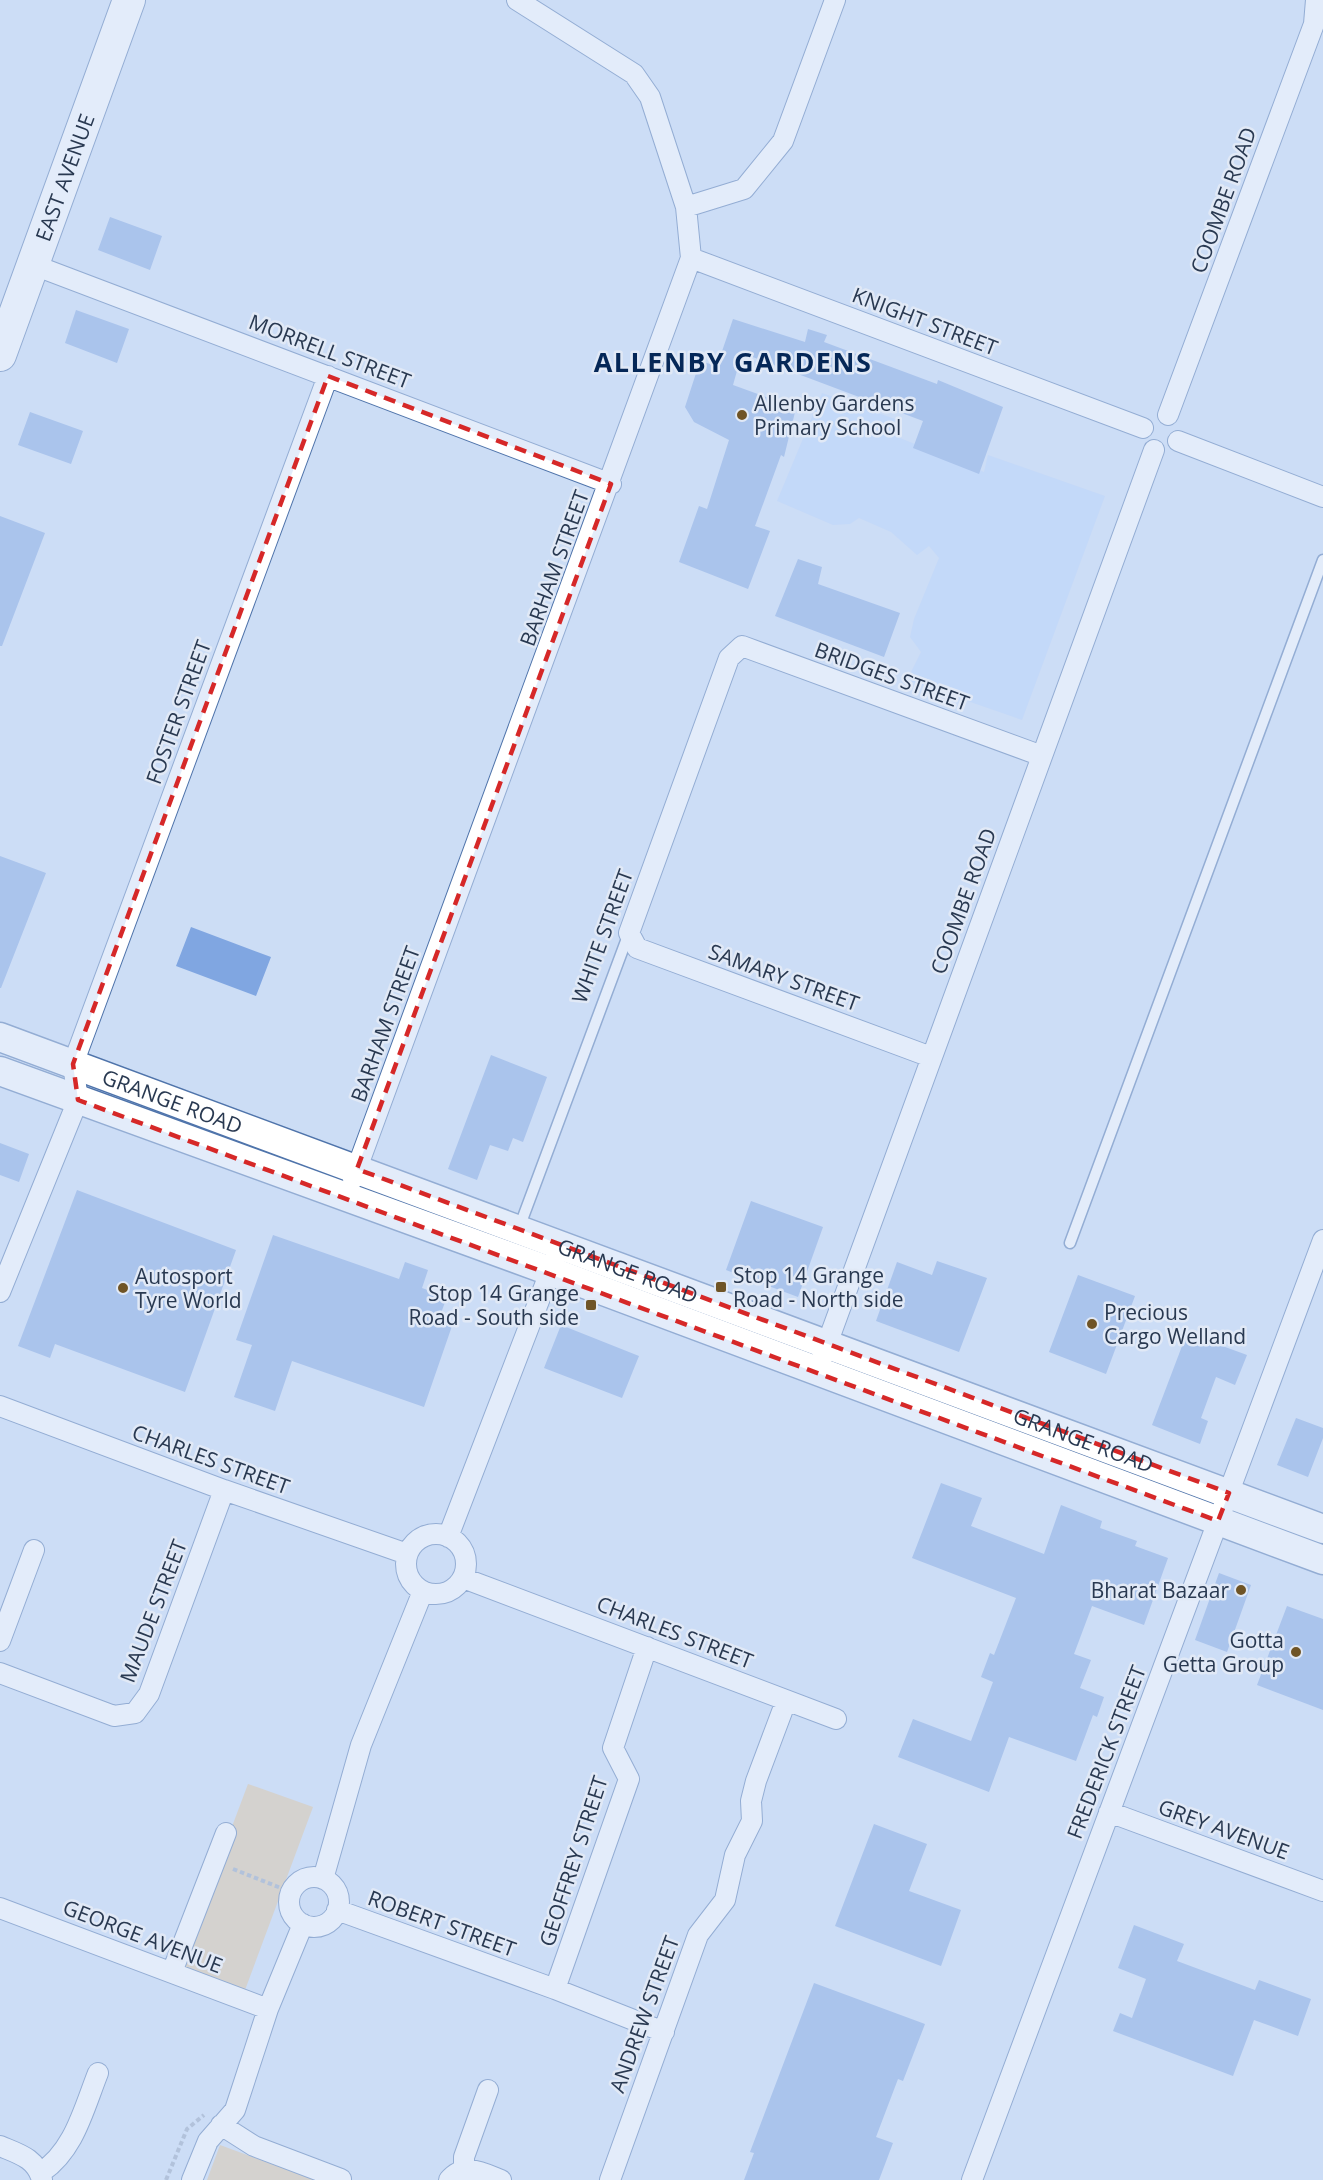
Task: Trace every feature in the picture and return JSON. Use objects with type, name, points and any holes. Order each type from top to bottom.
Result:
[{"type":"main road","name":"EAST AVENUE","points":[[0,355],[31,264],[129,0]]},
{"type":"main road","name":"GRANGE ROAD","points":[[0,1037],[518,1230],[555,1258]]},
{"type":"main road","name":"GRANGE ROAD","points":[[0,1071],[347,1199],[555,1258],[822,1357],[1228,1493],[1323,1529]]},
{"type":"main road","name":"GRANGE ROAD","points":[[822,1357],[1218,1521],[1323,1560]]},
{"type":"street","points":[[518,0],[634,74],[650,97],[686,207],[744,189],[783,141],[835,0]]},
{"type":"street","name":"COOMBE ROAD","points":[[1168,416],[1314,24],[1316,0]]},
{"type":"street","name":"BARHAM STREET","points":[[347,1199],[611,484],[691,258],[686,207]]},
{"type":"street","name":"KNIGHT STREET","points":[[691,258],[1143,428]]},
{"type":"street","name":"MORRELL STREET","points":[[31,264],[611,484]]},
{"type":"street","name":"FOSTER STREET","points":[[73,1064],[328,376]]},
{"type":"street","points":[[1154,416],[1168,416],[1178,425],[1178,441],[1167,450],[1154,450],[1145,442],[1143,428],[1154,416]]},
{"type":"street","points":[[1178,441],[1323,497]]},
{"type":"street","name":"COOMBE ROAD","points":[[822,1357],[1154,450]]},
{"type":"street","name":"BRIDGES STREET","points":[[729,658],[742,646],[1042,756]]},
{"type":"street","name":"WHITE STREET","points":[[629,933],[729,658]]},
{"type":"street","name":"SAMARY STREET","points":[[629,933],[637,948],[931,1057]]},
{"type":"street","points":[[0,1292],[78,1100],[73,1064]]},
{"type":"street","name":"FREDERICK STREET","points":[[972,2180],[1323,1240]]},
{"type":"street","points":[[448,1537],[555,1258]]},
{"type":"street","name":"CHARLES STREET","points":[[0,1406],[224,1490],[407,1554]]},
{"type":"street","name":"MAUDE STREET","points":[[0,1672],[114,1716],[135,1713],[149,1694],[224,1490]]},
{"type":"street","points":[[435,1534],[448,1537],[457,1543],[464,1553],[466,1564],[463,1578],[454,1588],[446,1592],[435,1594],[423,1591],[409,1577],[406,1564],[407,1554],[413,1544],[423,1536],[435,1534]]},
{"type":"street","points":[[0,1641],[34,1550]]},
{"type":"street","name":"CHARLES STREET","points":[[463,1578],[836,1719]]},
{"type":"street","points":[[323,1879],[361,1745],[423,1591]]},
{"type":"street","name":"GEOFFREY STREET","points":[[555,1989],[629,1779],[613,1748],[647,1647]]},
{"type":"street","name":"ANDREW STREET","points":[[610,2180],[698,1935],[724,1900],[735,1855],[752,1821],[751,1801],[756,1781],[786,1701]]},
{"type":"street","name":"GREY AVENUE","points":[[1109,1812],[1323,1891]]},
{"type":"street","points":[[172,1972],[226,1833]]},
{"type":"street","points":[[310,1877],[323,1879],[333,1886],[338,1898],[337,1910],[323,1925],[303,1924],[293,1916],[289,1904],[291,1892],[299,1882],[310,1877]]},
{"type":"street","name":"GEORGE AVENUE","points":[[0,1908],[268,2009]]},
{"type":"street","name":"ROBERT STREET","points":[[337,1910],[555,1989],[664,2032]]},
{"type":"street","points":[[192,2180],[216,2120],[235,2110],[268,2009],[303,1924]]},
{"type":"street","points":[[0,2146],[28,2158],[41,2177],[64,2151],[98,2073]]},
{"type":"street","points":[[457,2175],[488,2090]]},
{"type":"street","points":[[216,2120],[254,2146],[341,2179]]},
{"type":"street","points":[[457,2175],[472,2170],[501,2180]]},
{"type":"lane","points":[[1070,1243],[1323,560]]},
{"type":"lane","name":"WHITE STREET","points":[[518,1230],[629,933]]},
{"type":"path","points":[[214,1862],[291,1892]]},
{"type":"path","points":[[166,2180],[187,2128],[198,2118],[216,2120]]},
{"type":"highlighted area","points":[[328,376],[611,484],[357,1169],[1229,1493],[1218,1521],[78,1100],[73,1064]]},
{"type":"shaded area","points":[[822,393],[895,419],[890,434],[984,472],[988,455],[1105,496],[1022,720],[907,680],[921,652],[910,637],[914,619],[939,558],[929,546],[917,555],[891,532],[859,518],[850,524],[833,525],[777,501]]},
{"type":"shaded area","points":[[248,1784],[313,1807],[245,1990],[180,1965]]},
{"type":"shaded area","points":[[220,2145],[315,2180],[207,2180]]},
{"type":"building","points":[[110,217],[162,236],[150,270],[98,250]]},
{"type":"building","points":[[76,310],[129,329],[117,363],[65,343]]},
{"type":"building","points":[[733,319],[805,342],[808,329],[827,335],[824,342],[937,384],[938,380],[1003,407],[979,474],[913,448],[923,421],[742,353],[733,385],[796,408],[784,457],[781,455],[755,526],[770,531],[748,589],[679,562],[699,506],[707,509],[729,440],[694,422],[685,407],[700,361],[717,366]]},
{"type":"building","points":[[30,412],[83,431],[71,464],[18,445]]},
{"type":"building","points":[[0,516],[45,533],[2,646],[0,646]]},
{"type":"building","points":[[798,559],[822,567],[818,584],[900,613],[884,657],[775,616]]},
{"type":"building","points":[[0,856],[46,873],[1,988],[0,988]]},
{"type":"building","points":[[191,927],[271,957],[256,996],[176,966]]},
{"type":"building","points":[[491,1055],[547,1077],[523,1142],[513,1138],[508,1151],[490,1145],[477,1180],[448,1169]]},
{"type":"building","points":[[0,1143],[29,1154],[19,1182],[0,1175]]},
{"type":"building","points":[[77,1190],[236,1250],[185,1392],[55,1344],[50,1358],[18,1346]]},
{"type":"building","points":[[751,1201],[823,1227],[798,1297],[726,1270]]},
{"type":"building","points":[[273,1235],[399,1279],[405,1262],[428,1270],[422,1288],[447,1297],[438,1321],[452,1326],[424,1407],[292,1361],[275,1411],[234,1397],[252,1345],[236,1340]]},
{"type":"building","points":[[937,1261],[987,1278],[959,1352],[876,1321],[897,1262],[932,1275]]},
{"type":"building","name":"Precious Cargo Welland","points":[[1078,1275],[1135,1296],[1106,1374],[1049,1352]]},
{"type":"building","points":[[561,1325],[639,1356],[622,1398],[544,1368]]},
{"type":"building","points":[[1187,1333],[1247,1355],[1235,1385],[1216,1377],[1201,1418],[1208,1421],[1200,1444],[1152,1425]]},
{"type":"building","points":[[1296,1418],[1323,1428],[1323,1438],[1308,1477],[1277,1465]]},
{"type":"building","points":[[941,1483],[982,1498],[971,1526],[1044,1554],[1061,1505],[1102,1521],[1100,1528],[1137,1541],[1135,1546],[1168,1558],[1144,1625],[1092,1606],[1074,1654],[1091,1660],[1080,1688],[1104,1697],[1097,1717],[1093,1715],[1076,1761],[1009,1737],[989,1792],[898,1757],[913,1719],[971,1741],[993,1682],[981,1677],[990,1653],[994,1655],[1016,1598],[912,1558]]},
{"type":"building","points":[[1219,1573],[1251,1585],[1227,1652],[1195,1640]]},
{"type":"building","name":"Gotta Getta Group","points":[[1287,1606],[1323,1619],[1323,1710],[1257,1685]]},
{"type":"building","points":[[874,1824],[927,1844],[909,1891],[961,1910],[941,1966],[835,1926]]},
{"type":"building","points":[[1134,1925],[1184,1944],[1177,1961],[1255,1990],[1259,1980],[1311,1999],[1298,2036],[1254,2020],[1233,2076],[1113,2031],[1120,2013],[1132,2018],[1146,1979],[1118,1968]]},
{"type":"building","points":[[814,1983],[925,2024],[903,2081],[898,2079],[876,2137],[893,2143],[879,2180],[744,2180],[754,2153],[750,2152]]},
{"type":"place","name":"Allenby Gardens Primary School","points":[[742,415]]},
{"type":"place","name":"Stop 14 Grange Road - North side","points":[[721,1287]]},
{"type":"place","name":"Autosport Tyre World","points":[[123,1288]]},
{"type":"place","name":"Stop 14 Grange Road - South side","points":[[591,1305]]},
{"type":"place","name":"Precious Cargo Welland","points":[[1092,1324]]},
{"type":"place","name":"Bharat Bazaar","points":[[1241,1590]]},
{"type":"place","name":"Gotta Getta Group","points":[[1296,1652]]},
{"type":"district","name":"ALLENBY GARDENS","points":[[733,361]]}]
